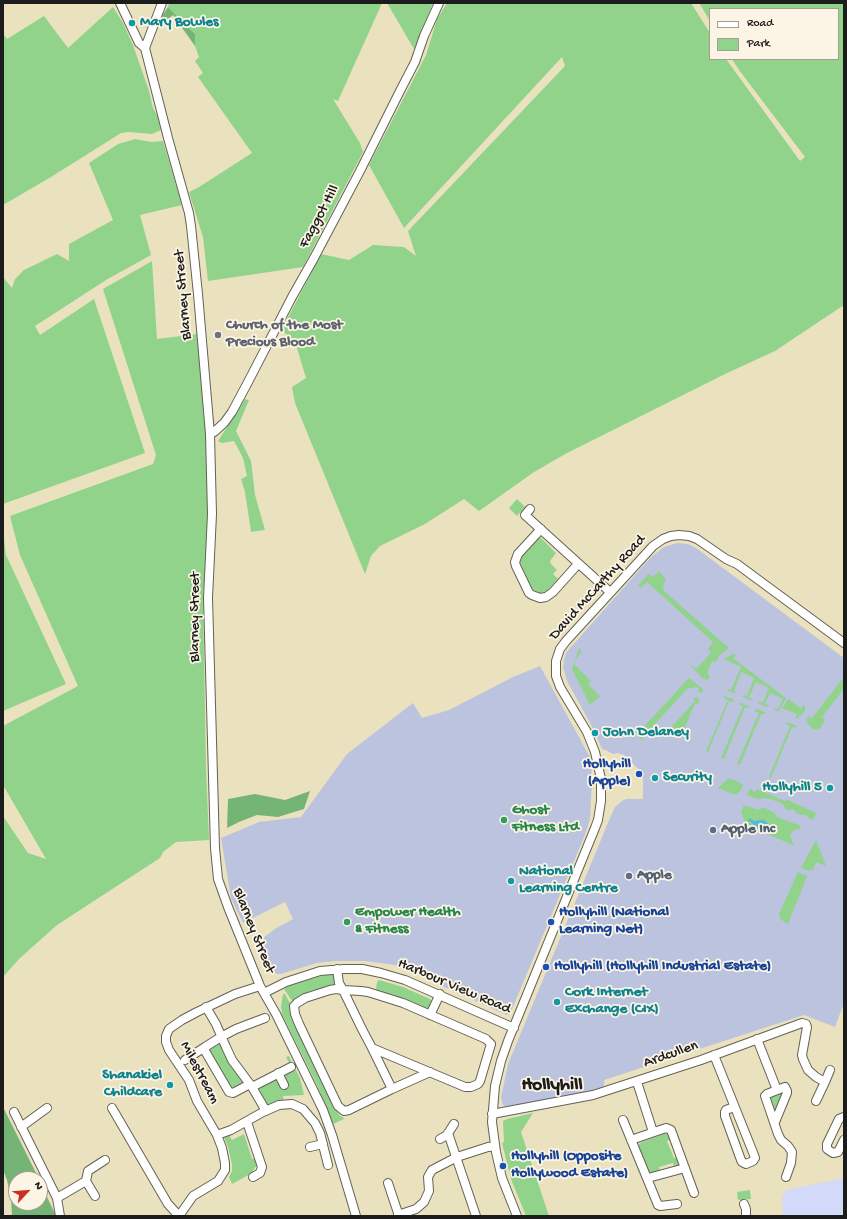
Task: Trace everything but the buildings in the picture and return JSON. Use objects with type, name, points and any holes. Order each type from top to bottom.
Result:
[{"type":"street","name":"Blarney Street","points":[[120,3],[139,43],[145,48],[189,213],[191,226],[210,434],[212,514],[208,598],[215,848],[218,879],[262,989],[323,1110],[356,1216]]},
{"type":"street","points":[[145,48],[162,3]]},
{"type":"street","name":"Faggot Hill","points":[[210,434],[224,423],[248,384],[292,296],[360,171],[398,93],[415,62],[424,36],[439,3]]},
{"type":"street","points":[[530,509],[525,515],[610,592]]},
{"type":"street","points":[[541,529],[518,554],[515,562],[532,595],[540,598],[546,597],[553,592],[578,564]]},
{"type":"street","name":"David McCarthy Road","points":[[514,1028],[595,828],[600,810],[602,790],[600,771],[593,746],[583,725],[560,687],[556,676],[555,666],[557,657],[563,645],[653,546],[670,536],[679,535],[693,537],[701,541],[726,559],[736,564],[844,643]]},
{"type":"street","name":"David McCarthy Road","points":[[726,559],[733,567],[844,649]]},
{"type":"street","name":"Harbour View Road","points":[[262,989],[310,974],[337,969],[356,968],[381,972],[405,980],[440,994],[514,1028],[497,1075],[492,1114],[495,1146],[502,1178],[517,1216]]},
{"type":"street","points":[[337,969],[339,983],[342,990],[392,1089]]},
{"type":"street","name":"Milestream","points":[[179,1216],[193,1196],[218,1181],[225,1170],[225,1159],[217,1135],[197,1101],[189,1080],[169,1050],[166,1042],[166,1036],[169,1029],[206,1007],[235,994],[262,989]]},
{"type":"street","points":[[372,1048],[430,1072],[465,1087],[474,1087],[480,1081],[491,1044],[486,1039],[395,1000],[372,993],[361,991],[330,990],[300,1000],[294,1006],[299,1024],[340,1110],[344,1112],[430,1072]]},
{"type":"street","points":[[430,1015],[440,994]]},
{"type":"street","points":[[206,1007],[216,1024],[232,1060],[251,1085],[266,1111]]},
{"type":"street","points":[[185,1060],[221,1037],[265,1018]]},
{"type":"street","name":"Ardcullen","points":[[492,1114],[593,1096],[637,1082],[802,1023],[806,1024],[807,1026],[803,1059],[808,1070],[825,1082]]},
{"type":"street","points":[[756,1039],[777,1090]]},
{"type":"street","points":[[205,1047],[205,1051],[232,1093],[278,1074],[290,1067]]},
{"type":"street","name":"Ardcullen","points":[[714,1055],[755,1158],[753,1161],[746,1164],[741,1160],[725,1116],[726,1110],[734,1107]]},
{"type":"street","points":[[816,1101],[830,1070]]},
{"type":"street","points":[[278,1074],[284,1085]]},
{"type":"street","name":"Ardcullen","points":[[637,1082],[653,1132]]},
{"type":"street","points":[[774,1122],[787,1091],[785,1088],[765,1096],[779,1137],[791,1149],[791,1163],[786,1177]]},
{"type":"street","points":[[217,1135],[231,1130],[282,1104],[292,1104],[303,1109],[312,1119],[320,1133],[328,1165]]},
{"type":"street","points":[[21,1127],[47,1108]]},
{"type":"street","points":[[112,1108],[168,1204],[179,1216]]},
{"type":"street","points":[[14,1112],[57,1198],[60,1216]]},
{"type":"street","points":[[844,1117],[839,1119],[827,1144],[827,1149],[833,1153],[838,1152],[844,1140]]},
{"type":"street","points":[[623,1120],[658,1205],[677,1204]]},
{"type":"street","points":[[247,1122],[262,1167],[260,1174],[253,1177]]},
{"type":"street","points":[[440,1139],[447,1135],[454,1124]]},
{"type":"street","points":[[631,1140],[666,1128],[671,1130],[694,1193]]},
{"type":"street","points":[[448,1133],[476,1216]]},
{"type":"street","points":[[310,1147],[323,1144]]},
{"type":"street","points":[[388,1183],[398,1216],[420,1207],[427,1198],[429,1191],[428,1177],[430,1172],[457,1157],[495,1146]]},
{"type":"street","points":[[94,1196],[86,1181],[88,1171],[105,1160]]},
{"type":"street","points":[[648,1178],[685,1168]]},
{"type":"street","points":[[57,1198],[86,1181]]},
{"type":"street","points":[[744,1204],[746,1216]]},
{"type":"shaded area","points":[[677,543],[688,544],[696,548],[844,658],[844,1003],[835,1027],[804,1015],[604,1080],[604,1086],[591,1091],[506,1107],[503,1105],[501,1098],[508,1064],[610,818],[615,807],[622,801],[626,799],[643,799],[643,774],[624,755],[618,753],[613,754],[602,749],[596,735],[596,731],[595,732],[567,681],[563,667],[566,653],[650,558],[664,547]]},
{"type":"shaded area","points":[[540,666],[591,759],[592,782],[590,819],[585,835],[510,1014],[507,1015],[395,965],[364,961],[335,961],[317,963],[281,974],[273,972],[267,962],[263,961],[255,944],[275,929],[293,919],[285,902],[243,923],[231,898],[221,838],[259,822],[301,817],[347,754],[413,703],[422,718],[449,710],[513,677]]},
{"type":"shaded area","points":[[844,1178],[844,1216],[783,1216],[782,1197],[786,1190]]},
{"type":"green space","points":[[169,3],[382,3],[338,101],[333,99],[360,143],[363,152],[303,267],[208,281],[203,237],[189,192],[252,153],[198,77],[203,73],[195,61],[199,57],[195,46],[195,34],[168,7]]},
{"type":"green space","points":[[387,3],[433,3],[414,49]]},
{"type":"green space","points":[[447,3],[691,3],[709,31],[709,60],[727,60],[800,161],[805,157],[733,60],[839,60],[839,8],[709,8],[709,19],[699,3],[844,3],[844,305],[775,351],[725,374],[567,453],[534,472],[479,511],[464,499],[425,524],[380,546],[371,556],[365,574],[295,403],[292,387],[306,378],[297,348],[282,329],[321,254],[349,260],[373,245],[404,247],[416,256],[408,231],[565,66],[562,57],[404,228],[369,165],[426,55],[437,19]]},
{"type":"green space","points":[[113,7],[123,23],[133,45],[149,91],[153,108],[158,117],[161,130],[152,134],[129,132],[121,133],[3,205],[3,33],[7,39],[44,16],[68,48]]},
{"type":"green space","points":[[168,7],[195,34],[195,46],[173,15],[167,20],[162,16]]},
{"type":"green space","points":[[135,139],[151,142],[163,141],[182,205],[140,215],[151,255],[106,280],[35,326],[40,335],[94,299],[145,453],[3,504],[3,277],[12,288],[15,279],[24,270],[57,254],[69,261],[69,244],[113,220],[89,163],[118,144]]},
{"type":"green space","points":[[152,261],[157,339],[197,334],[207,447],[209,513],[203,598],[209,840],[176,842],[163,852],[160,858],[57,925],[19,959],[3,977],[3,816],[28,853],[46,859],[3,785],[3,726],[78,686],[20,555],[10,516],[153,464],[156,455],[103,289]]},
{"type":"green space","points":[[245,399],[249,400],[236,431],[251,461],[255,495],[265,530],[251,532],[245,492],[241,479],[247,476],[243,458],[234,441],[222,443],[218,441]]},
{"type":"green space","points":[[517,499],[525,507],[517,516],[509,508]]},
{"type":"green space","points":[[3,531],[6,555],[66,684],[3,711]]},
{"type":"green space","points":[[538,538],[541,538],[556,553],[550,561],[557,570],[553,574],[558,579],[548,590],[541,593],[532,589],[520,562],[521,557]]},
{"type":"green space","points":[[659,571],[666,580],[663,588],[664,591],[729,648],[720,655],[716,662],[712,661],[707,673],[710,676],[708,680],[702,678],[692,667],[693,666],[696,669],[711,653],[708,649],[713,642],[647,582],[641,588],[638,585],[649,574],[653,577]]},
{"type":"green space","points":[[579,648],[582,651],[575,661],[575,665],[591,681],[588,684],[600,696],[590,705],[572,669]]},
{"type":"green space","points":[[733,654],[736,655],[734,659],[786,698],[778,712],[774,708],[778,709],[783,699],[770,693],[765,704],[769,706],[767,707],[759,704],[758,701],[763,703],[769,688],[756,682],[749,697],[753,700],[743,697],[743,695],[747,696],[754,678],[741,672],[734,691],[737,693],[727,690],[731,690],[741,667],[724,659]]},
{"type":"green space","points":[[844,677],[844,689],[822,717],[825,720],[821,727],[818,730],[812,729],[807,722],[808,716],[812,718]]},
{"type":"green space","points":[[689,678],[703,689],[702,693],[698,692],[699,688],[695,687],[687,689],[642,738],[644,742],[634,732],[634,730],[638,733]]},
{"type":"green space","points":[[696,697],[699,699],[699,704],[695,703],[681,737],[680,732],[672,731],[671,735],[662,735],[662,732],[665,734],[695,701],[693,698]]},
{"type":"green space","points":[[723,697],[733,699],[734,702],[729,701],[708,752],[706,751],[728,700]]},
{"type":"green space","points":[[788,699],[801,708],[803,705],[805,706],[805,711],[798,718],[795,719],[797,714],[782,708]]},
{"type":"green space","points":[[739,703],[750,707],[745,707],[724,759],[721,758],[743,706]]},
{"type":"green space","points":[[757,709],[765,712],[766,714],[761,714],[740,765],[737,764],[759,713],[754,711]]},
{"type":"green space","points":[[787,722],[797,726],[796,728],[792,727],[771,778],[769,777],[790,726],[786,724]]},
{"type":"green space","points":[[729,778],[743,784],[742,789],[736,795],[718,788]]},
{"type":"green space","points":[[750,789],[755,792],[757,789],[785,801],[788,800],[816,813],[813,820],[808,818],[806,815],[796,813],[794,809],[785,809],[783,804],[773,800],[766,798],[757,799],[747,795]]},
{"type":"green space","points":[[310,791],[304,809],[278,817],[257,815],[227,828],[228,799],[255,794],[285,800]]},
{"type":"green space","points":[[744,805],[758,810],[763,807],[775,813],[777,817],[801,826],[799,829],[794,830],[790,835],[794,843],[793,845],[750,827],[750,825],[745,823],[741,812]]},
{"type":"green space","points":[[816,840],[826,866],[816,862],[813,870],[811,869],[810,871],[801,868]]},
{"type":"green space","points":[[798,872],[807,876],[788,924],[780,919],[779,914]]},
{"type":"green space","points":[[332,974],[335,976],[333,986],[310,991],[292,1001],[284,989],[291,985]]},
{"type":"green space","points":[[379,980],[403,987],[430,999],[432,1001],[429,1009],[394,995],[376,990],[377,982]]},
{"type":"green space","points":[[283,994],[285,994],[291,1005],[299,1030],[336,1110],[344,1119],[333,1124],[318,1087],[282,1014],[281,1006]]},
{"type":"green space","points":[[218,1042],[221,1043],[244,1081],[243,1084],[234,1089],[231,1089],[208,1050],[208,1048]]},
{"type":"green space","points":[[289,1056],[300,1078],[304,1095],[283,1096],[284,1101],[267,1106],[259,1088],[276,1079],[278,1080],[284,1074],[293,1069],[291,1063],[289,1063],[286,1057]]},
{"type":"green space","points":[[782,1092],[783,1093],[777,1109],[773,1110],[767,1097]]},
{"type":"green space","points":[[4,1109],[35,1171],[8,1171],[8,1184],[3,1170]]},
{"type":"green space","points":[[533,1113],[521,1132],[549,1216],[526,1216],[511,1179],[502,1143],[504,1142],[503,1121]]},
{"type":"green space","points":[[244,1134],[252,1159],[257,1158],[258,1164],[253,1170],[254,1172],[232,1184],[229,1177],[232,1171],[232,1164],[224,1137],[229,1135],[232,1140]]},
{"type":"green space","points":[[664,1134],[669,1134],[672,1139],[667,1141],[674,1158],[678,1157],[680,1165],[674,1168],[673,1163],[659,1167],[660,1172],[652,1174],[649,1173],[638,1148],[639,1144]]},
{"type":"green space","points":[[750,1190],[751,1199],[738,1200],[737,1192]]},
{"type":"green space","points":[[48,1199],[56,1216],[12,1216],[12,1211],[48,1211]]},
{"type":"water","points":[[749,818],[754,821],[763,820],[767,822],[770,829],[757,827],[748,820]]},
{"type":"place","name":"Mary Bowles","points":[[132,23]]},
{"type":"place","name":"Church of the Most Precious Blood","points":[[218,335]]},
{"type":"place","name":"John Delaney","points":[[595,733]]},
{"type":"place","name":"Hollyhill (Apple)","points":[[639,774]]},
{"type":"place","name":"Security","points":[[655,778]]},
{"type":"place","name":"Hollyhill 5","points":[[830,788]]},
{"type":"place","name":"Ghost Fitness Ltd","points":[[504,820]]},
{"type":"place","name":"Apple Inc","points":[[713,830]]},
{"type":"place","name":"Apple","points":[[629,876]]},
{"type":"place","name":"National Learning Centre","points":[[511,881]]},
{"type":"place","name":"Empower Health & Fitness","points":[[347,922]]},
{"type":"place","name":"Hollyhill (National Learning Net)","points":[[551,922]]},
{"type":"place","name":"Hollyhill (Hollyhill Industrial Estate)","points":[[546,967]]},
{"type":"place","name":"Cork Internet Exchange (CIX)","points":[[557,1002]]},
{"type":"place","name":"Shanakiel Childcare","points":[[170,1085]]},
{"type":"place","name":"Hollyhill (Opposite Hollywood Estate)","points":[[503,1166]]},
{"type":"district","name":"Hollyhill","points":[[552,1086]]}]
